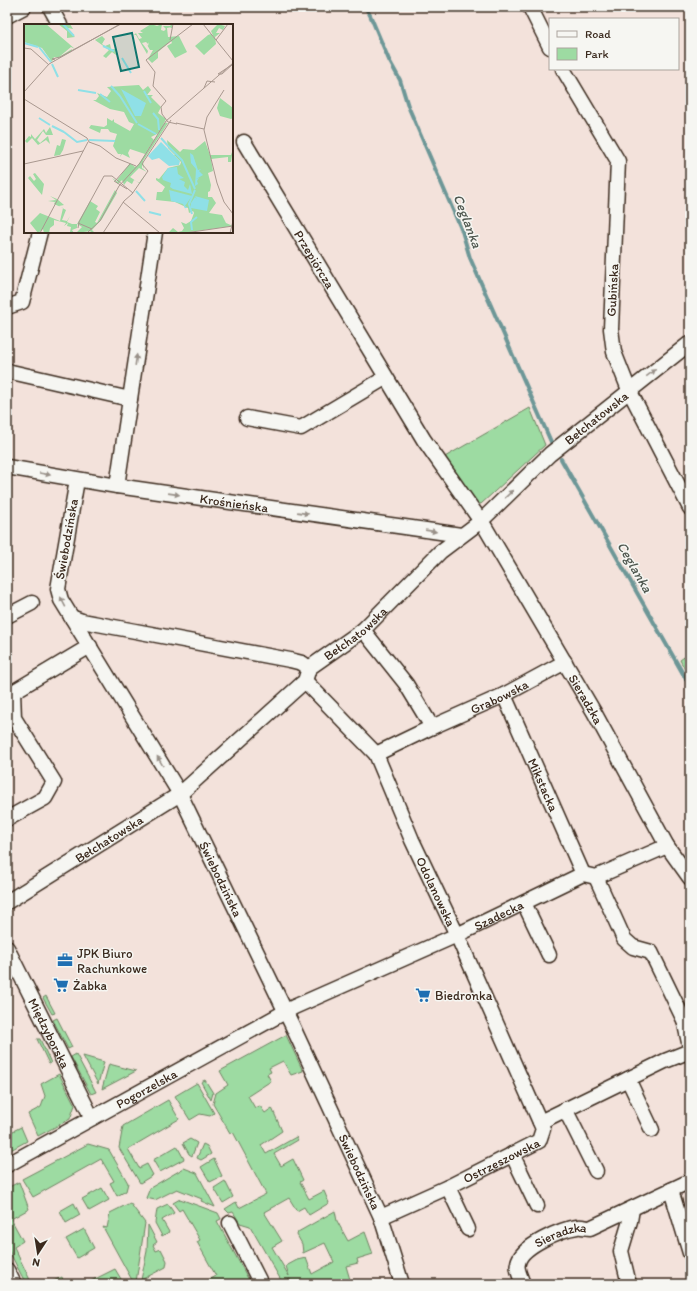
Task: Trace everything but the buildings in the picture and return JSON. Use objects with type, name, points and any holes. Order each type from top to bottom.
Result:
[{"type":"street","points":[[7,16],[24,7]]},
{"type":"street","points":[[50,7],[59,24]]},
{"type":"street","points":[[530,7],[549,45]]},
{"type":"street","name":"Gubińska","points":[[564,70],[618,161],[611,328],[614,352],[629,390],[690,508]]},
{"type":"street","name":"Przepiórcza","points":[[244,142],[385,378],[424,440],[481,521]]},
{"type":"street","points":[[7,307],[22,302],[40,233]]},
{"type":"street","points":[[117,486],[155,233]]},
{"type":"street","name":"Bełchatowska","points":[[7,902],[180,794],[307,674],[363,630],[440,552],[481,521],[550,454],[690,343]]},
{"type":"street","points":[[7,371],[130,399]]},
{"type":"street","points":[[247,418],[302,428],[385,378]]},
{"type":"street","name":"Krośnieńska","points":[[7,467],[117,486],[462,535]]},
{"type":"street","name":"Świebodzińska","points":[[77,480],[58,589],[61,600],[180,794],[286,1012],[381,1217],[402,1284]]},
{"type":"street","name":"Sieradzka","points":[[481,521],[594,712],[667,846],[690,878]]},
{"type":"street","points":[[7,616],[32,603]]},
{"type":"street","points":[[71,617],[82,621],[290,660],[302,663],[307,674]]},
{"type":"street","points":[[363,630],[406,684],[432,727]]},
{"type":"street","points":[[7,819],[45,798],[54,782],[14,718],[13,692],[90,646]]},
{"type":"street","name":"Grabowska","points":[[376,754],[432,727],[504,696],[565,662]]},
{"type":"street","name":"Odolanowska","points":[[307,674],[376,754],[412,840],[457,935],[540,1122]]},
{"type":"street","name":"Mikstacka","points":[[504,696],[589,876],[624,939],[633,947],[651,952],[684,1020],[690,1047]]},
{"type":"street","name":"Szadecka","points":[[286,1012],[524,903],[667,846]]},
{"type":"street","points":[[524,903],[549,954]]},
{"type":"street","name":"Międzyborska","points":[[7,948],[92,1118]]},
{"type":"street","name":"Pogorzelska","points":[[7,1165],[286,1012]]},
{"type":"street","name":"Ostrzeszowska","points":[[381,1217],[448,1187],[539,1141],[543,1129],[540,1122],[690,1050]]},
{"type":"street","points":[[628,1079],[652,1130]]},
{"type":"street","points":[[565,1109],[596,1171]]},
{"type":"street","points":[[512,1154],[537,1206]]},
{"type":"street","name":"Sieradzka","points":[[523,1284],[518,1263],[520,1258],[530,1246],[553,1235],[578,1226],[590,1228],[690,1181]]},
{"type":"street","points":[[448,1187],[468,1229]]},
{"type":"street","points":[[671,1190],[690,1253]]},
{"type":"street","points":[[629,1284],[621,1251],[630,1221],[632,1208]]},
{"type":"street","points":[[230,1223],[259,1280],[258,1284]]},
{"type":"street","points":[[7,1270],[14,1284]]},
{"type":"green space","points":[[530,408],[545,445],[481,504],[470,500],[443,458]]},
{"type":"green space","points":[[690,653],[690,679],[680,660]]},
{"type":"green space","points":[[46,996],[55,1013],[52,1014],[43,998]]},
{"type":"green space","points":[[57,1018],[72,1047],[68,1049],[53,1020]]},
{"type":"green space","points":[[286,1035],[303,1071],[291,1075],[283,1061],[269,1068],[271,1072],[267,1074],[271,1081],[248,1096],[255,1108],[260,1106],[265,1113],[272,1108],[282,1131],[261,1145],[266,1154],[296,1137],[298,1140],[274,1154],[281,1166],[293,1159],[303,1180],[300,1182],[309,1199],[324,1191],[329,1203],[309,1215],[304,1207],[297,1211],[289,1198],[264,1212],[282,1241],[272,1247],[289,1276],[286,1266],[297,1260],[306,1258],[312,1274],[334,1262],[325,1243],[303,1253],[302,1244],[297,1235],[298,1232],[335,1211],[337,1221],[348,1241],[365,1232],[373,1254],[357,1259],[358,1263],[346,1266],[351,1283],[356,1282],[356,1284],[294,1284],[290,1279],[282,1282],[250,1226],[240,1223],[233,1212],[229,1213],[225,1209],[236,1202],[239,1208],[266,1194],[233,1132],[230,1133],[213,1104],[216,1093],[228,1085],[220,1071]]},
{"type":"green space","points":[[37,1039],[40,1039],[51,1063],[49,1064]]},
{"type":"green space","points":[[76,1054],[96,1092],[91,1094],[71,1057]]},
{"type":"green space","points":[[83,1056],[104,1062],[98,1084]]},
{"type":"green space","points":[[109,1064],[136,1071],[102,1089]]},
{"type":"green space","points":[[59,1074],[75,1105],[70,1119],[38,1136],[28,1114],[41,1107],[45,1096],[41,1084]]},
{"type":"green space","points":[[205,1080],[213,1093],[211,1100],[201,1082]]},
{"type":"green space","points":[[197,1083],[214,1113],[210,1116],[200,1114],[190,1120],[175,1096]]},
{"type":"green space","points":[[168,1100],[179,1119],[128,1149],[139,1168],[147,1164],[153,1175],[140,1183],[119,1148],[123,1126]]},
{"type":"green space","points":[[21,1127],[27,1141],[7,1152],[7,1134]]},
{"type":"green space","points":[[190,1139],[197,1143],[192,1156],[189,1154],[183,1143]]},
{"type":"green space","points":[[88,1144],[109,1150],[128,1183],[126,1191],[117,1196],[110,1183],[114,1181],[101,1159],[33,1197],[22,1179]]},
{"type":"green space","points":[[203,1144],[207,1146],[211,1154],[201,1160],[197,1158]]},
{"type":"green space","points":[[177,1146],[184,1159],[160,1172],[153,1160]]},
{"type":"green space","points":[[214,1159],[222,1176],[210,1182],[201,1167]]},
{"type":"green space","points":[[184,1168],[197,1173],[215,1207],[201,1201],[202,1199],[177,1189],[155,1200],[146,1198],[150,1188]]},
{"type":"green space","points":[[225,1181],[233,1197],[223,1203],[214,1188]]},
{"type":"green space","points":[[19,1182],[29,1209],[11,1219],[23,1241],[14,1247],[32,1284],[26,1284],[7,1247],[7,1188]]},
{"type":"green space","points":[[102,1188],[109,1200],[89,1211],[82,1199]]},
{"type":"green space","points":[[180,1199],[218,1213],[221,1219],[217,1221],[251,1284],[204,1283],[216,1276],[197,1242],[200,1240],[182,1209],[179,1211],[173,1203]]},
{"type":"green space","points":[[74,1203],[80,1215],[66,1223],[60,1211]]},
{"type":"green space","points":[[130,1203],[145,1223],[136,1282],[132,1280],[103,1227],[107,1228],[110,1213]]},
{"type":"green space","points":[[168,1204],[174,1213],[162,1220],[169,1232],[162,1236],[155,1223],[157,1209]]},
{"type":"green space","points":[[148,1225],[157,1242],[153,1245],[156,1251],[161,1249],[167,1261],[166,1267],[141,1280],[147,1251]]},
{"type":"green space","points":[[84,1229],[94,1248],[77,1258],[66,1239]]},
{"type":"green space","points":[[115,1269],[124,1284],[85,1284]]},
{"type":"green space","points":[[62,1277],[64,1283],[47,1284]]},
{"type":"waterway","name":"Ceglanka","points":[[365,7],[370,15],[389,60],[400,80],[408,106],[462,231],[470,258],[552,444]]},
{"type":"waterway","name":"Ceglanka","points":[[561,459],[690,686]]},
{"type":"place","name":"JPK Biuro Rachunkowe","points":[[65,960]]},
{"type":"place","name":"Żabka","points":[[61,985]]},
{"type":"place","name":"Biedronka","points":[[423,995]]}]
